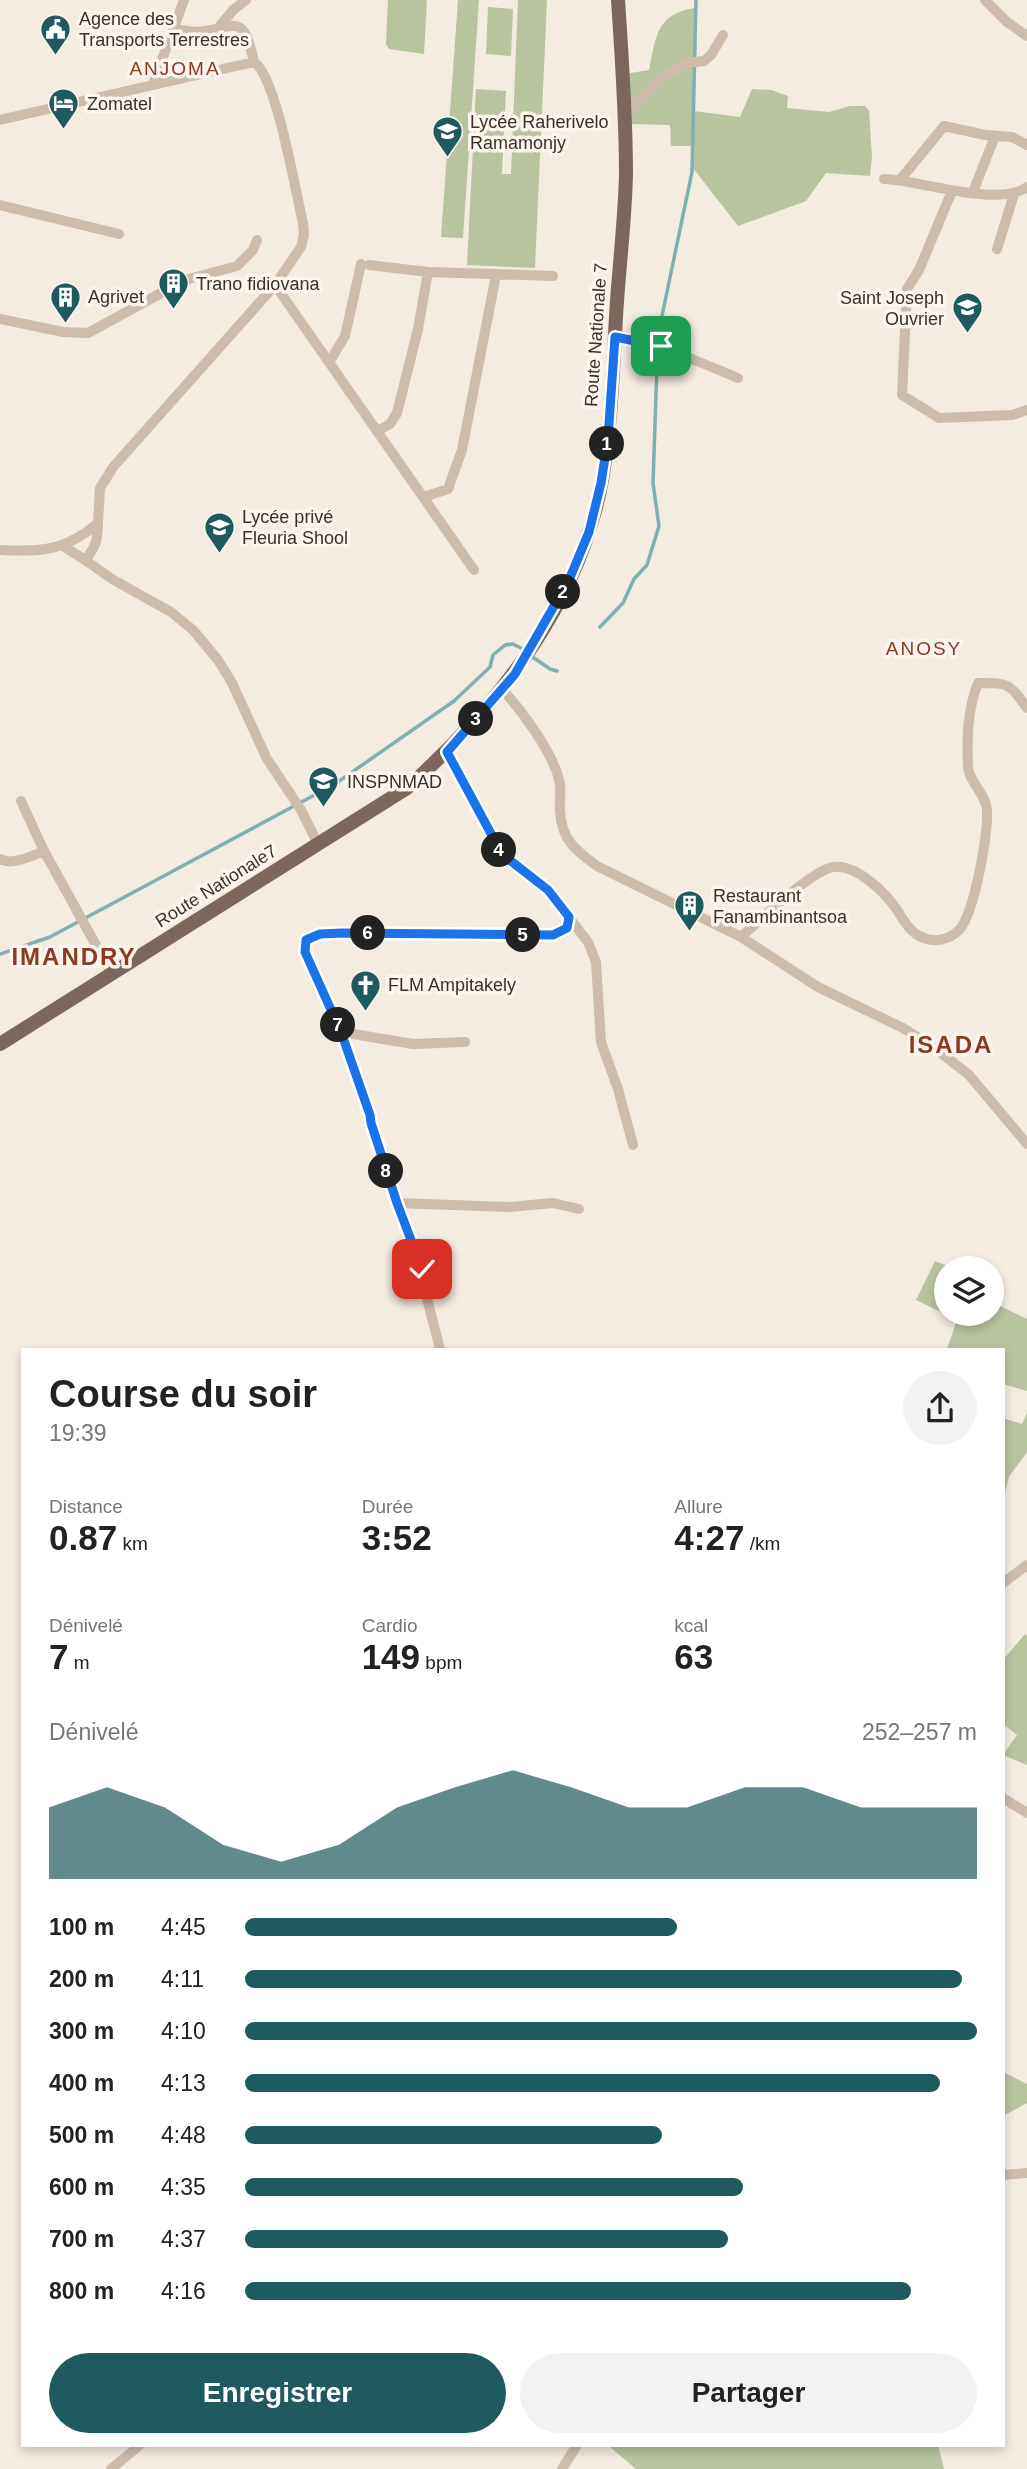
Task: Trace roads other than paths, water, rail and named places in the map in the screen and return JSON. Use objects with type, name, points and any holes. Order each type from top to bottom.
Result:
[{"type":"main road","name":"Route Nationale 7","points":[[447,752],[515,674],[556,605],[589,532],[601,483],[608,438],[626,177],[618,0]]},
{"type":"main road","name":"Route Nationale7","points":[[0,1044],[407,788],[447,752]]},
{"type":"street","points":[[153,84],[184,0]]},
{"type":"street","points":[[220,26],[233,10],[246,0]]},
{"type":"street","points":[[985,0],[1007,22],[1027,36]]},
{"type":"street","points":[[174,29],[197,32],[235,25],[244,30],[254,62]]},
{"type":"street","points":[[625,116],[664,76],[687,63],[704,61],[711,55],[723,35]]},
{"type":"street","points":[[0,120],[254,62],[260,65],[268,79],[288,152],[304,235],[301,247],[275,285],[114,466],[100,488],[97,539],[94,549],[86,559]]},
{"type":"street","points":[[900,180],[944,125],[1012,137],[1027,145]]},
{"type":"street","points":[[973,192],[995,136]]},
{"type":"street","points":[[884,179],[952,191],[1014,194],[1027,187]]},
{"type":"street","points":[[952,191],[919,270],[907,289],[902,395],[939,418],[1012,415],[1027,410]]},
{"type":"street","points":[[997,249],[1014,194]]},
{"type":"street","points":[[0,205],[119,234]]},
{"type":"street","points":[[0,319],[63,332],[88,333],[185,280],[237,266],[253,250],[257,240]]},
{"type":"street","points":[[330,361],[345,336],[365,264],[428,272],[552,276]]},
{"type":"street","points":[[378,431],[390,424],[397,413],[418,329],[428,272]]},
{"type":"street","points":[[424,497],[448,489],[462,450],[496,275]]},
{"type":"street","points":[[275,285],[474,570]]},
{"type":"street","points":[[615,337],[656,344],[738,378]]},
{"type":"street","points":[[0,550],[41,551],[63,546],[98,523]]},
{"type":"street","points":[[63,546],[112,579],[171,612],[193,630],[218,660],[232,683],[267,759],[318,844]]},
{"type":"street","points":[[741,937],[798,888],[833,866],[849,868],[866,877],[894,905],[912,932],[927,940],[942,941],[960,930],[979,877],[987,809],[983,794],[968,771],[969,709],[978,683],[1000,683],[1012,687],[1027,708]]},
{"type":"street","points":[[502,689],[523,713],[555,768],[559,780],[564,836],[576,851],[597,866],[741,937],[818,987],[903,1028],[936,1049],[969,1075],[1027,1144]]},
{"type":"street","points":[[447,752],[502,854],[548,890],[588,943],[596,962],[601,1042],[618,1089],[633,1145]]},
{"type":"street","points":[[21,801],[44,851],[111,974]]},
{"type":"street","points":[[0,859],[6,863],[44,851]]},
{"type":"street","points":[[440,1348],[422,1269],[397,1203],[341,1032],[305,952],[306,940],[331,933],[553,935],[567,928],[569,917]]},
{"type":"street","points":[[341,1032],[413,1044],[465,1042]]},
{"type":"street","points":[[397,1203],[510,1207],[553,1203],[579,1209]]},
{"type":"street","points":[[1005,1582],[1027,1565]]},
{"type":"street","points":[[1005,1799],[1027,1813]]},
{"type":"street","points":[[1005,2175],[1027,2173]]},
{"type":"street","points":[[111,2469],[138,2447]]},
{"type":"street","points":[[562,2469],[576,2447]]},
{"type":"waterway","points":[[600,627],[623,603],[634,579],[647,565],[659,526],[653,483],[658,335],[692,172],[696,0]]},
{"type":"waterway","points":[[0,954],[50,937],[335,784],[454,701],[490,667],[493,655],[505,645],[513,644],[521,648]]},
{"type":"waterway","points":[[534,658],[557,671]]},
{"type":"place","name":"Agence des Transports Terrestres","points":[[56,56]]},
{"type":"place","name":"Zomatel","points":[[64,131]]},
{"type":"place","name":"Lycée Raherivelo Ramamonjy","points":[[447,159]]},
{"type":"place","name":"Trano fidiovana","points":[[173,311]]},
{"type":"place","name":"Agrivet","points":[[65,324]]},
{"type":"place","name":"Saint Joseph Ouvrier","points":[[967,335]]},
{"type":"place","name":"Lycée privé Fleuria Shool","points":[[219,554]]},
{"type":"place","name":"INSPNMAD","points":[[324,809]]},
{"type":"place","name":"Restaurant Fanambinantsoa","points":[[690,933]]},
{"type":"place","name":"FLM Ampitakely","points":[[365,1012]]},
{"type":"district","name":"ANJOMA","points":[[175,68]]},
{"type":"district","name":"ANOSY","points":[[924,648]]},
{"type":"district","name":"IMANDRY","points":[[74,957]]},
{"type":"district","name":"ISADA","points":[[951,1045]]}]
